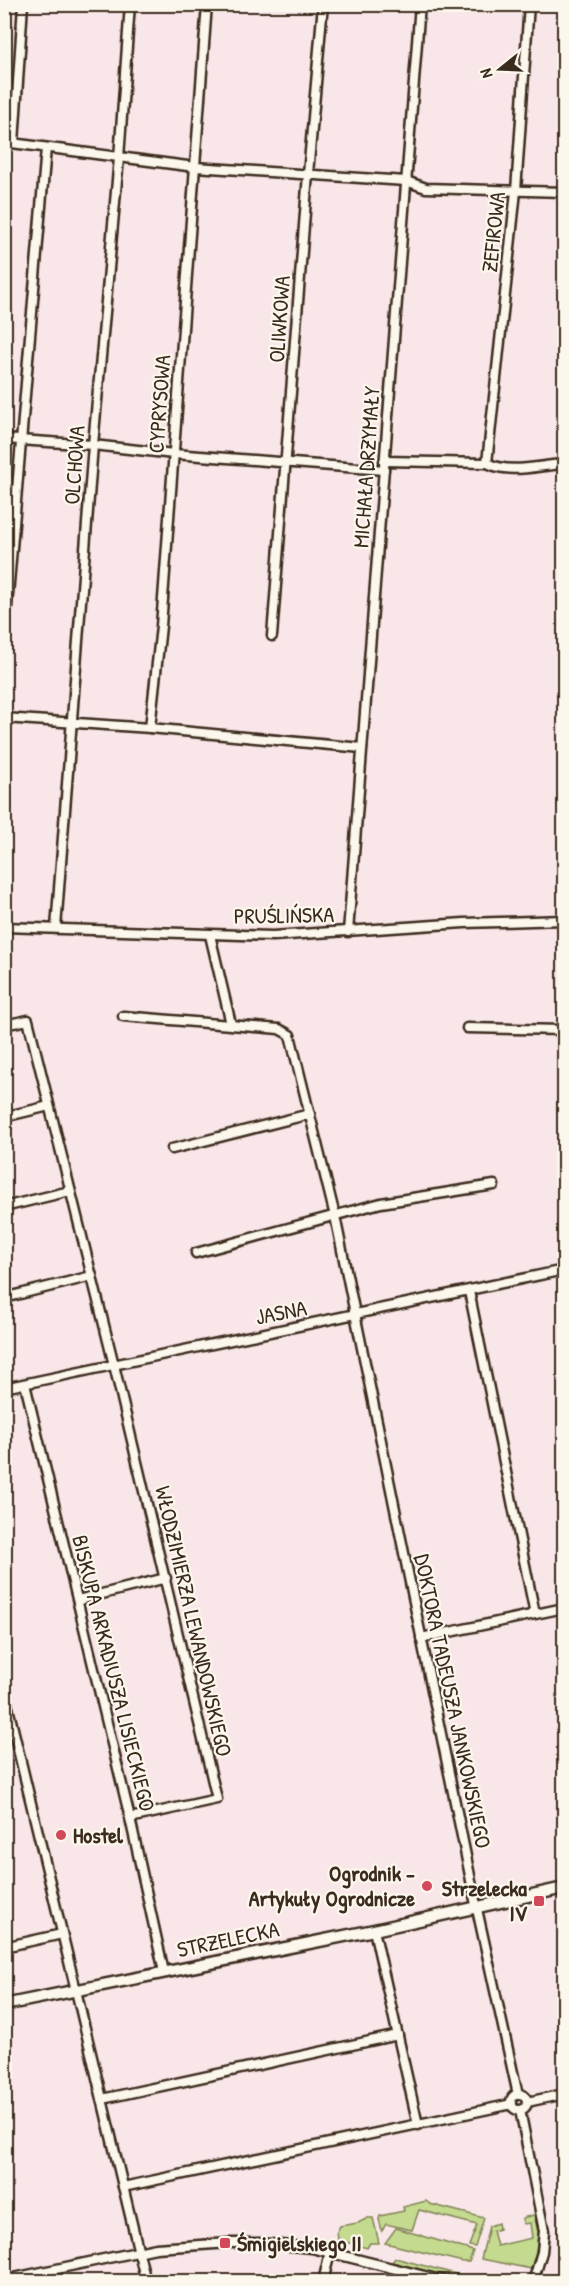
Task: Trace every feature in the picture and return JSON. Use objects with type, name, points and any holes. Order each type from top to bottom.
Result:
[{"type":"street","points":[[14,144],[23,4]]},
{"type":"street","name":"OLCHOWA","points":[[56,928],[130,4]]},
{"type":"street","name":"CYPRYSOWA","points":[[150,728],[174,454],[207,4]]},
{"type":"street","name":"OLIWKOWA","points":[[272,636],[323,4]]},
{"type":"street","name":"MICHAŁA DRZYMAŁY","points":[[348,932],[420,4]]},
{"type":"street","name":"ZEFIROWA","points":[[487,463],[516,190],[529,4]]},
{"type":"street","points":[[4,142],[195,167],[406,181],[426,188],[564,192]]},
{"type":"street","points":[[4,642],[46,148]]},
{"type":"street","points":[[4,439],[286,462],[384,465],[487,463],[521,469],[564,464]]},
{"type":"street","points":[[4,718],[150,728],[362,748]]},
{"type":"street","name":"PRUŚLIŃSKA","points":[[4,927],[273,936],[464,923],[564,920]]},
{"type":"street","points":[[123,1016],[231,1024],[210,935]]},
{"type":"street","name":"WŁODZIMIERZA LEWANDOWSKIEGO","points":[[4,1026],[28,1020],[166,1578],[217,1799],[130,1818]]},
{"type":"street","name":"DOKTORA TADEUSZA JANKOWSKIEGO","points":[[231,1024],[279,1029],[290,1035],[335,1216],[477,1907],[518,2094]]},
{"type":"street","points":[[467,1028],[564,1030]]},
{"type":"street","points":[[4,1117],[49,1106]]},
{"type":"street","points":[[172,1149],[310,1114]]},
{"type":"street","points":[[196,1253],[406,1198],[494,1185]]},
{"type":"street","points":[[4,1208],[70,1191]]},
{"type":"street","name":"JASNA","points":[[4,1388],[564,1270]]},
{"type":"street","points":[[4,1298],[92,1276]]},
{"type":"street","points":[[469,1291],[535,1614]]},
{"type":"street","name":"BISKUPA ARKADIUSZA LISIECKIEGO","points":[[26,1384],[130,1818],[164,1972]]},
{"type":"street","points":[[78,1600],[166,1578]]},
{"type":"street","points":[[421,1638],[564,1608]]},
{"type":"street","points":[[4,1691],[146,2282]]},
{"type":"street","points":[[4,1741],[16,1738]]},
{"type":"street","name":"STRZELECKA","points":[[4,2005],[564,1888]]},
{"type":"street","points":[[374,1929],[418,2125]]},
{"type":"street","points":[[4,1947],[62,1934]]},
{"type":"street","points":[[102,2099],[398,2035]]},
{"type":"street","points":[[518,2094],[524,2096],[526,2102],[525,2107],[520,2110],[512,2104],[513,2097],[518,2094]]},
{"type":"street","points":[[526,2102],[564,2094]]},
{"type":"street","points":[[123,2187],[512,2104]]},
{"type":"street","points":[[520,2110],[544,2231],[542,2252],[533,2282]]},
{"type":"street","points":[[4,2280],[139,2251],[174,2246],[259,2243],[330,2252],[448,2282]]},
{"type":"street","points":[[323,2282],[330,2252]]},
{"type":"shaded area","points":[[366,2273],[402,2281],[364,2281]]},
{"type":"green space","points":[[426,2201],[484,2218],[475,2247],[469,2246],[477,2225],[419,2210],[412,2230],[386,2224],[382,2231],[380,2216],[404,2211],[403,2207]]},
{"type":"green space","points":[[534,2215],[539,2236],[532,2269],[481,2259],[489,2226],[498,2223],[499,2229],[493,2231],[497,2246],[532,2238],[530,2223],[523,2224],[522,2218]]},
{"type":"green space","points":[[373,2218],[379,2243],[370,2243],[367,2248],[338,2240],[337,2232],[340,2226],[358,2223]]},
{"type":"green space","points":[[396,2228],[473,2251],[469,2262],[385,2243]]},
{"type":"green space","points":[[395,2258],[482,2281],[468,2281],[392,2262]]},
{"type":"place","name":"Hostel","points":[[61,1835]]},
{"type":"place","name":"Ogrodnik - Artykuły Ogrodnicze","points":[[427,1886]]},
{"type":"place","name":"Strzelecka IV","points":[[539,1901]]},
{"type":"place","name":"Śmigielskiego II","points":[[225,2243]]}]
